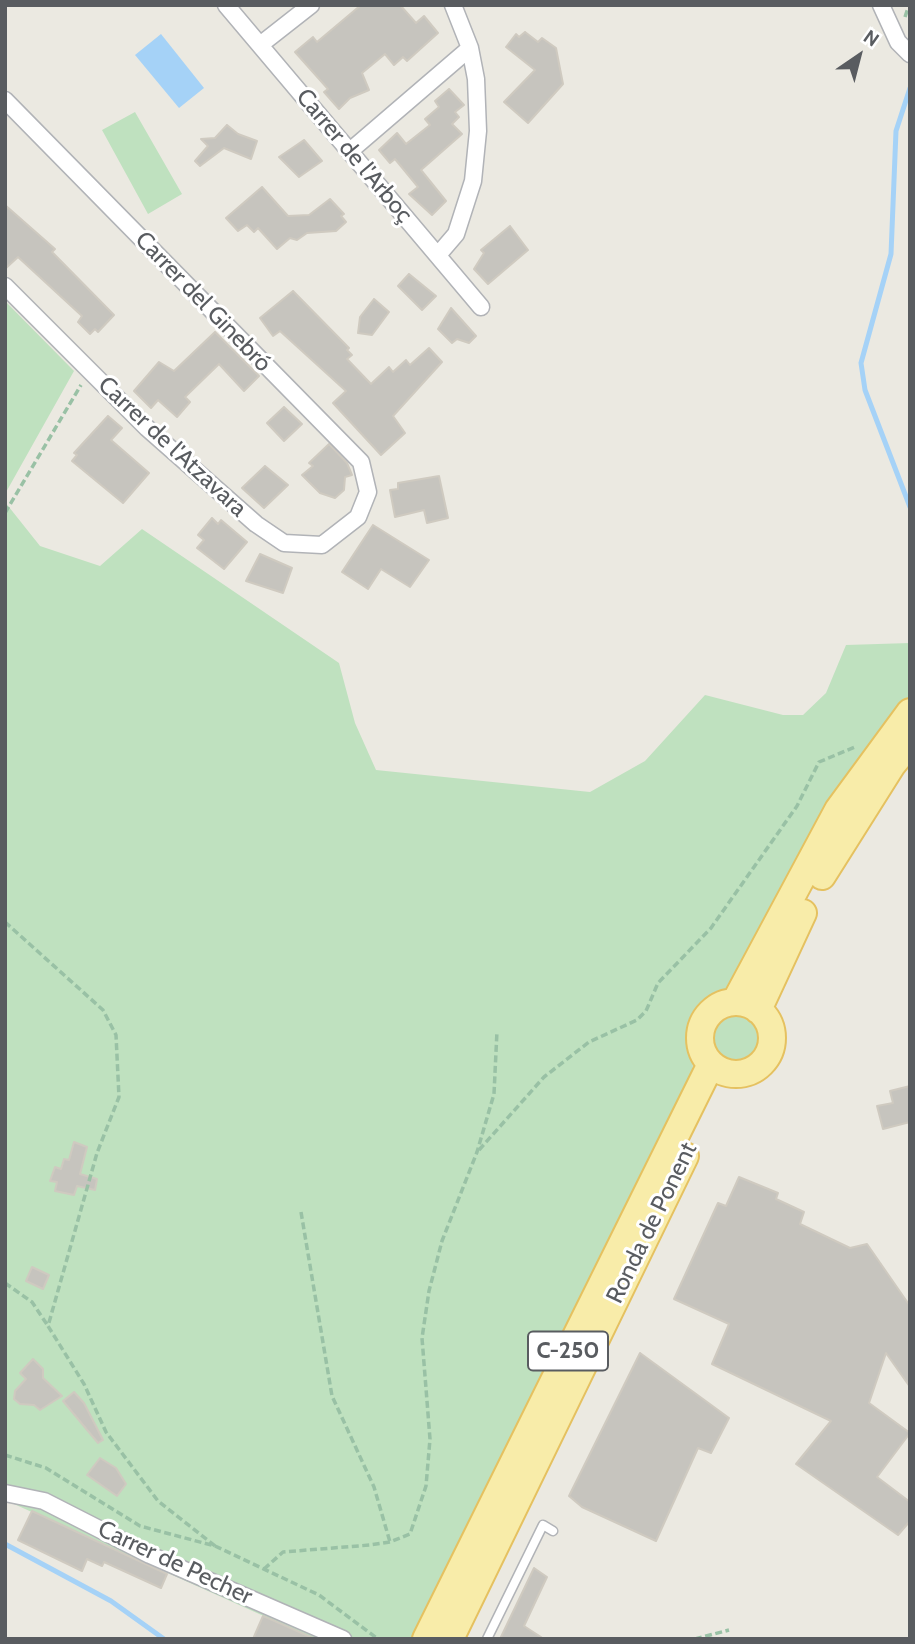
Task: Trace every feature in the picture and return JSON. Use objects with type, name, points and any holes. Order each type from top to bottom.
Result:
[{"type":"main road","points":[[747,1006],[838,810],[879,750],[910,712]]},
{"type":"main road","points":[[747,1006],[826,867],[892,765],[910,743]]},
{"type":"main road","points":[[747,1006],[771,1030],[768,1054],[751,1071],[719,1069],[700,1043],[702,1025],[718,1007],[747,1006]]},
{"type":"main road","name":"C-250","points":[[426,1639],[719,1069]]},
{"type":"main road","name":"Ronda de Ponent","points":[[450,1639],[719,1069]]},
{"type":"street","name":"Carrer de l'Arboç","points":[[226,5],[481,307]]},
{"type":"street","points":[[260,46],[311,5]]},
{"type":"street","points":[[439,255],[456,234],[473,181],[478,131],[476,79],[470,48],[453,5]]},
{"type":"street","points":[[881,5],[898,42],[910,54]]},
{"type":"street","points":[[349,151],[470,48]]},
{"type":"street","name":"Carrer del Ginebró","points":[[5,100],[361,462],[369,492],[358,517]]},
{"type":"street","name":"Carrer de l'Atzavara","points":[[5,286],[147,429],[256,524],[284,543],[322,545],[358,517]]},
{"type":"street","name":"Carrer de Pecher","points":[[5,1493],[44,1501],[150,1555],[343,1639]]},
{"type":"lane","points":[[487,1639],[543,1525],[553,1531]]},
{"type":"path","points":[[5,513],[89,371]]},
{"type":"path","points":[[477,1152],[544,1077],[589,1042],[637,1020],[646,1011],[658,983],[710,928],[789,816],[819,762],[868,741],[879,750]]},
{"type":"path","points":[[5,922],[103,1010],[116,1035],[119,1097],[97,1153],[48,1326]]},
{"type":"path","points":[[264,1569],[283,1552],[390,1542],[410,1534],[426,1486],[430,1439],[422,1338],[429,1291],[442,1241],[477,1152],[494,1094],[497,1031]]},
{"type":"path","points":[[301,1212],[332,1395],[374,1487],[390,1542]]},
{"type":"path","points":[[5,1283],[32,1302],[85,1384],[106,1432],[158,1501],[215,1546]]},
{"type":"path","points":[[5,1455],[46,1468],[140,1526],[215,1546],[319,1595],[378,1639]]},
{"type":"path","points":[[695,1639],[730,1630]]},
{"type":"green space","points":[[135,112],[182,194],[148,214],[102,130]]},
{"type":"green space","points":[[5,301],[74,371],[5,494]]},
{"type":"green space","points":[[5,502],[40,546],[100,566],[142,529],[339,663],[355,723],[376,770],[590,792],[645,761],[705,695],[783,715],[803,715],[826,693],[846,645],[910,643],[910,700],[739,983],[702,1009],[692,1031],[693,1075],[412,1639],[315,1639],[5,1500]]},
{"type":"green space","points":[[736,1015],[752,1022],[759,1038],[752,1054],[736,1061],[720,1054],[713,1038],[720,1022]]},
{"type":"water","points":[[161,34],[204,88],[179,108],[135,55]]},
{"type":"building","points":[[361,5],[400,5],[416,23],[424,16],[438,33],[407,61],[403,57],[394,65],[385,54],[362,73],[369,90],[350,98],[339,109],[324,92],[328,89],[295,52],[313,37],[317,42]]},
{"type":"building","points":[[525,32],[538,42],[542,38],[556,48],[563,84],[528,123],[504,102],[535,70],[506,47],[516,34],[519,37]]},
{"type":"building","points":[[449,89],[464,105],[455,112],[459,117],[452,124],[462,134],[421,170],[446,201],[432,215],[409,194],[418,187],[395,159],[390,163],[379,150],[397,133],[406,144],[430,125],[425,119],[439,107],[435,101]]},
{"type":"building","points":[[227,125],[238,134],[257,141],[251,159],[224,148],[200,166],[195,161],[208,146],[201,139],[215,138]]},
{"type":"building","points":[[304,140],[322,161],[299,177],[279,157]]},
{"type":"building","points":[[262,187],[288,216],[309,215],[330,199],[344,214],[341,216],[346,222],[336,231],[307,233],[297,240],[290,238],[277,249],[258,228],[254,232],[247,225],[238,231],[226,218]]},
{"type":"building","points":[[5,205],[55,249],[52,252],[114,315],[98,332],[95,329],[90,334],[78,322],[82,316],[18,257],[5,269]]},
{"type":"building","points":[[510,226],[528,250],[488,284],[474,269],[484,253],[481,250]]},
{"type":"building","points":[[409,274],[436,296],[422,310],[398,286]]},
{"type":"building","points":[[293,291],[349,348],[347,350],[352,355],[347,359],[371,384],[389,367],[393,372],[406,360],[410,365],[429,348],[442,362],[393,416],[405,433],[381,455],[333,403],[346,391],[280,331],[273,336],[260,318]]},
{"type":"building","points":[[374,299],[389,312],[372,335],[358,333],[360,317]]},
{"type":"building","points":[[451,308],[476,336],[469,343],[457,339],[452,343],[438,329]]},
{"type":"building","points":[[215,332],[259,376],[244,391],[219,364],[185,397],[190,402],[177,417],[158,400],[151,408],[134,391],[159,362],[174,371]]},
{"type":"building","points":[[284,407],[302,424],[284,441],[267,423]]},
{"type":"building","points":[[108,416],[122,428],[111,440],[149,473],[123,503],[72,461],[77,455],[74,453]]},
{"type":"building","points":[[329,444],[347,463],[352,475],[345,477],[344,490],[335,498],[320,493],[302,475],[313,466],[309,463]]},
{"type":"building","points":[[265,466],[288,485],[264,508],[242,488]]},
{"type":"building","points":[[439,476],[448,518],[427,523],[424,510],[395,517],[390,490],[398,489],[398,483]]},
{"type":"building","points":[[212,518],[218,524],[221,520],[247,542],[224,569],[197,548],[204,540],[198,535]]},
{"type":"building","points":[[373,525],[429,560],[410,587],[381,569],[368,589],[342,572]]},
{"type":"building","points":[[260,554],[292,568],[283,593],[246,581]]},
{"type":"building","points":[[910,1086],[910,1122],[883,1129],[877,1106],[893,1103],[890,1091]]},
{"type":"building","points":[[74,1142],[87,1147],[80,1174],[97,1179],[95,1190],[77,1186],[74,1195],[55,1191],[57,1182],[50,1181],[55,1167],[61,1169],[64,1159],[69,1160]]},
{"type":"building","points":[[739,1177],[778,1193],[776,1199],[804,1212],[800,1224],[850,1248],[867,1244],[910,1306],[910,1387],[886,1353],[869,1403],[910,1433],[877,1477],[910,1502],[910,1521],[898,1535],[796,1464],[831,1421],[712,1364],[729,1324],[674,1299],[718,1203],[726,1206]]},
{"type":"building","points":[[32,1267],[49,1275],[43,1289],[26,1281]]},
{"type":"building","points":[[640,1353],[729,1418],[711,1453],[698,1448],[656,1541],[582,1507],[569,1496]]},
{"type":"building","points":[[33,1359],[43,1369],[43,1378],[62,1396],[40,1410],[34,1405],[20,1404],[14,1399],[15,1391],[26,1379],[20,1373]]},
{"type":"building","points":[[74,1392],[84,1403],[103,1440],[98,1443],[63,1401]]},
{"type":"building","points":[[100,1458],[116,1468],[126,1484],[117,1496],[87,1475]]},
{"type":"building","points":[[32,1511],[167,1574],[161,1588],[104,1562],[102,1566],[87,1559],[82,1571],[18,1540]]},
{"type":"building","points":[[534,1568],[547,1577],[524,1626],[544,1639],[500,1639]]},
{"type":"building","points":[[263,1616],[277,1622],[315,1639],[253,1639]]},
{"type":"waterway","points":[[910,88],[896,131],[891,254],[861,363],[865,390],[910,507]]},
{"type":"waterway","points":[[5,1544],[111,1601],[164,1639]]}]
